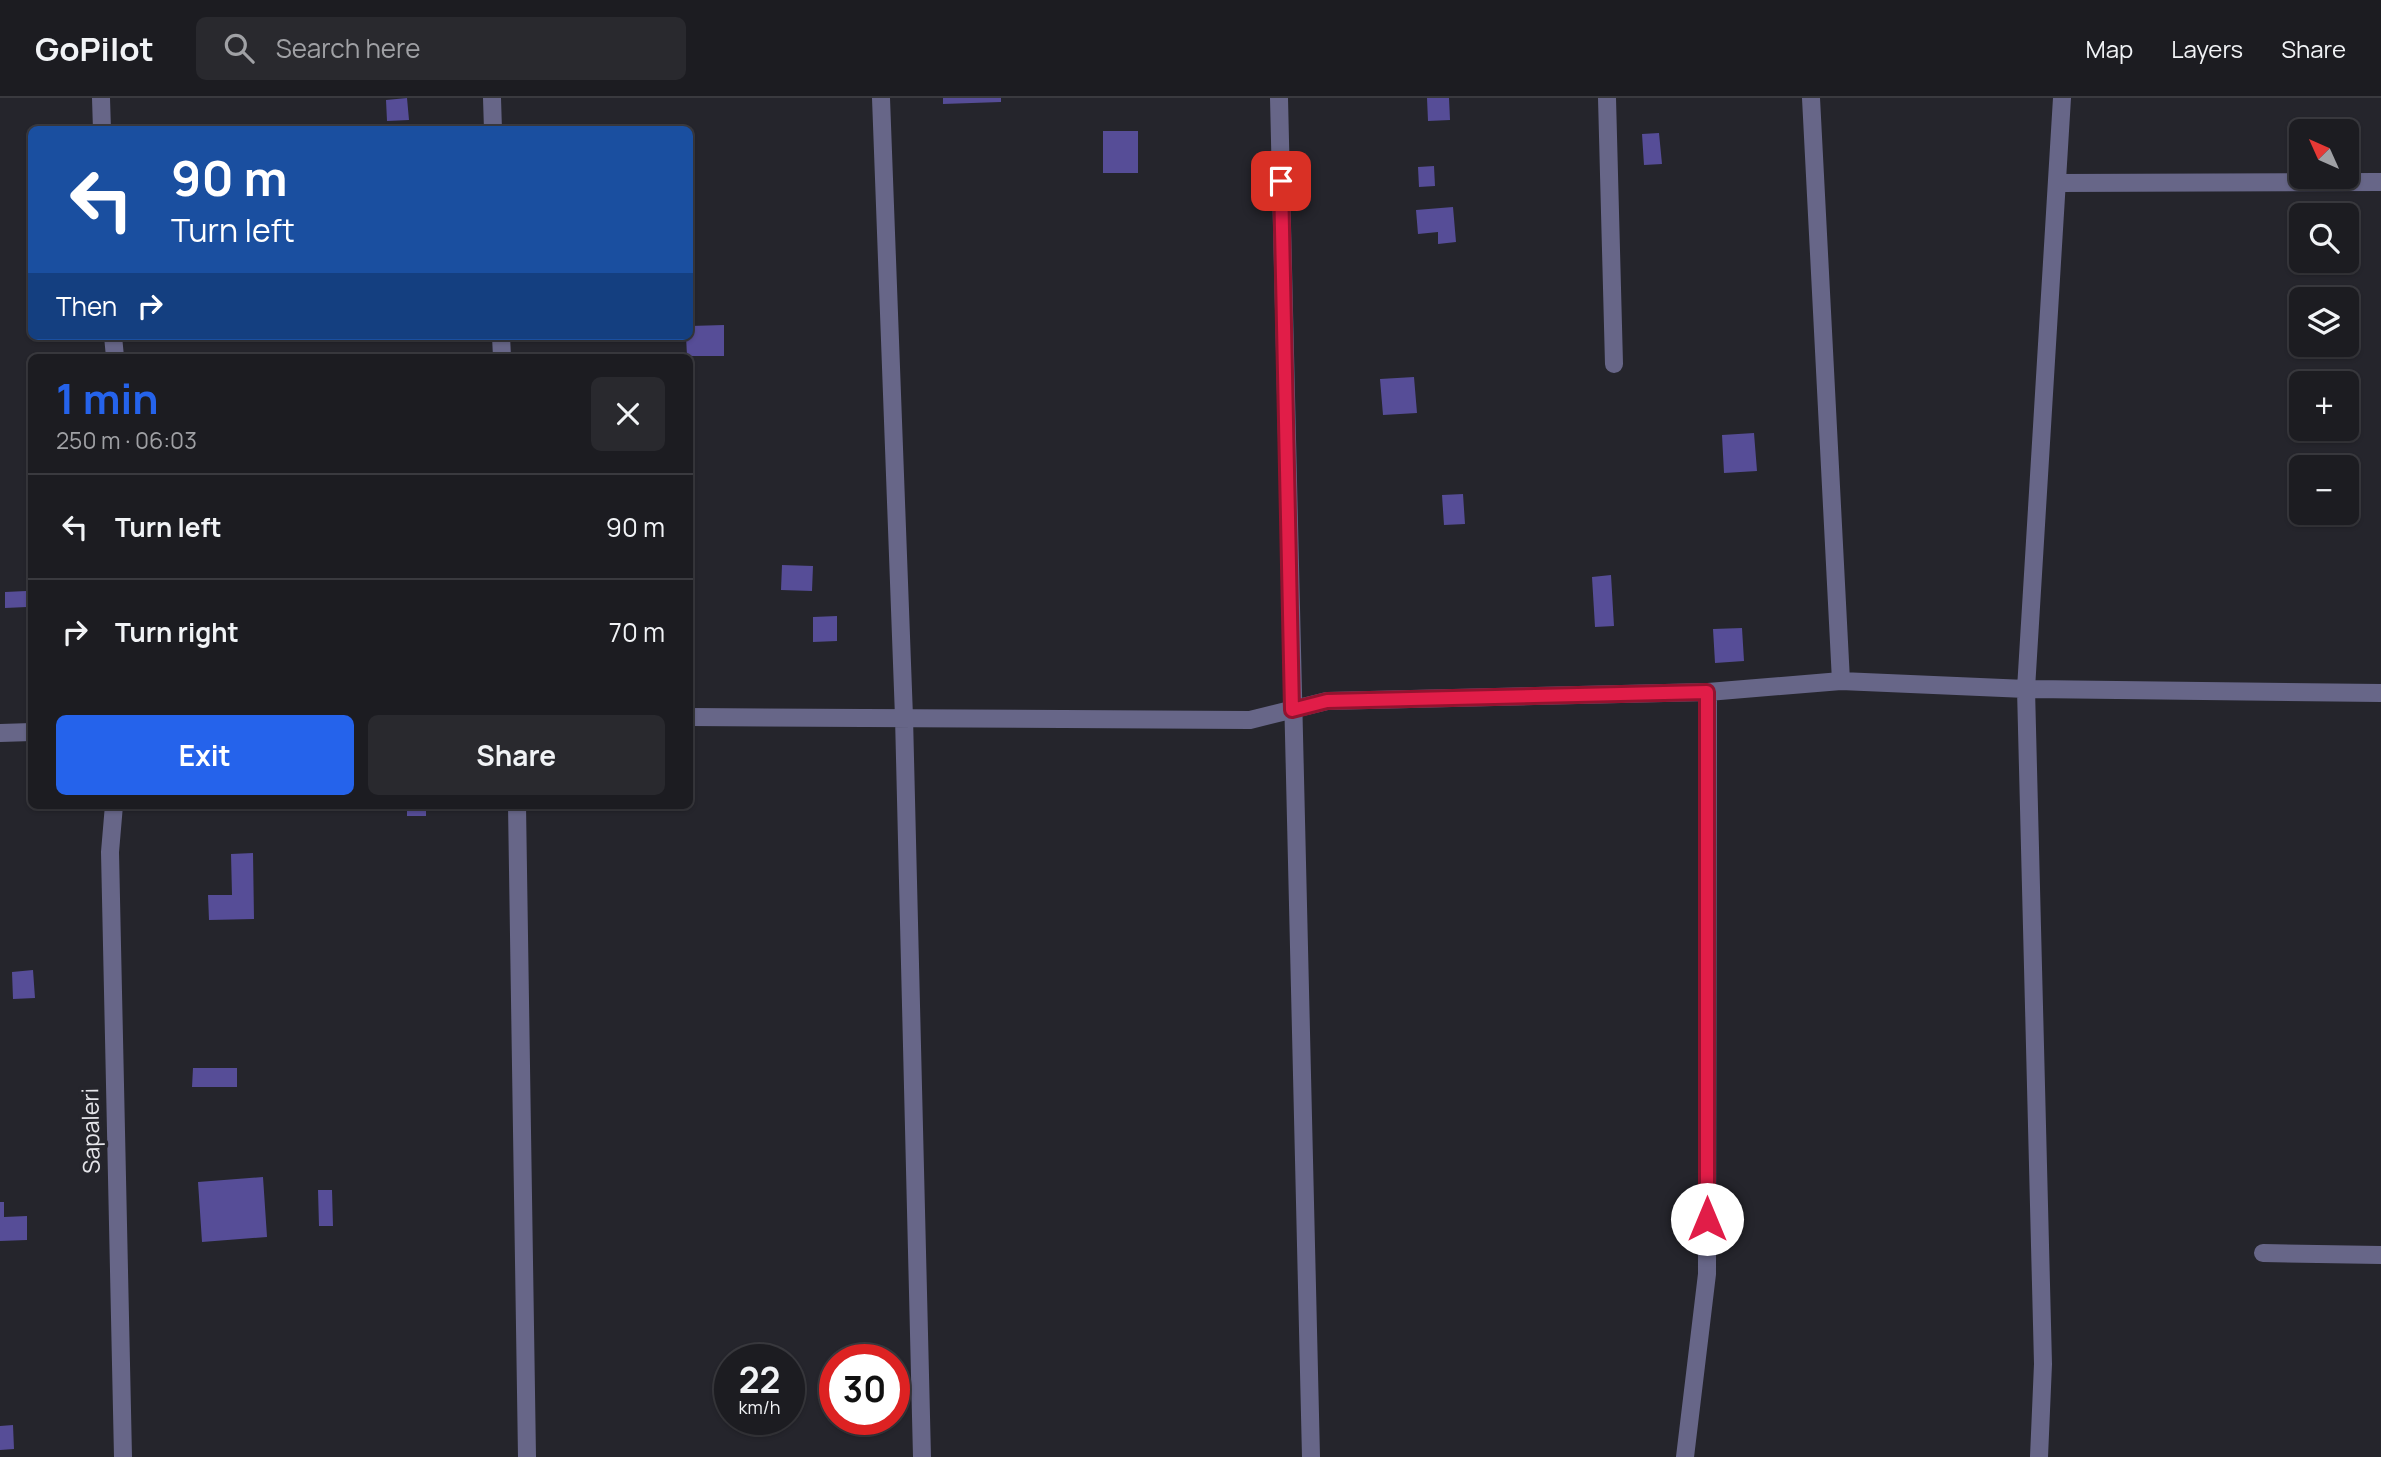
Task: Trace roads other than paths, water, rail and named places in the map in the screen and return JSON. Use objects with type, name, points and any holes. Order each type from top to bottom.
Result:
[{"type":"street","points":[[101,98],[102,126]]},
{"type":"street","points":[[492,98],[493,126]]},
{"type":"street","points":[[881,98],[904,717],[922,1457]]},
{"type":"street","points":[[1279,98],[1311,1457]]},
{"type":"street","points":[[1607,98],[1614,364]]},
{"type":"street","points":[[1811,98],[1841,681]]},
{"type":"street","points":[[2039,1457],[2043,1364],[2026,689],[2062,98]]},
{"type":"street","points":[[2058,183],[2381,182]]},
{"type":"street","points":[[693,717],[1250,720],[1327,701],[1707,692],[1841,681],[2026,689],[2381,693]]},
{"type":"street","points":[[1685,1457],[1707,1274],[1707,692]]},
{"type":"street","points":[[0,733],[28,732]]},
{"type":"street","name":"Sapaleri","points":[[114,809],[110,852],[123,1457]]},
{"type":"street","points":[[517,809],[527,1457]]},
{"type":"street","points":[[2263,1253],[2381,1255]]}]
